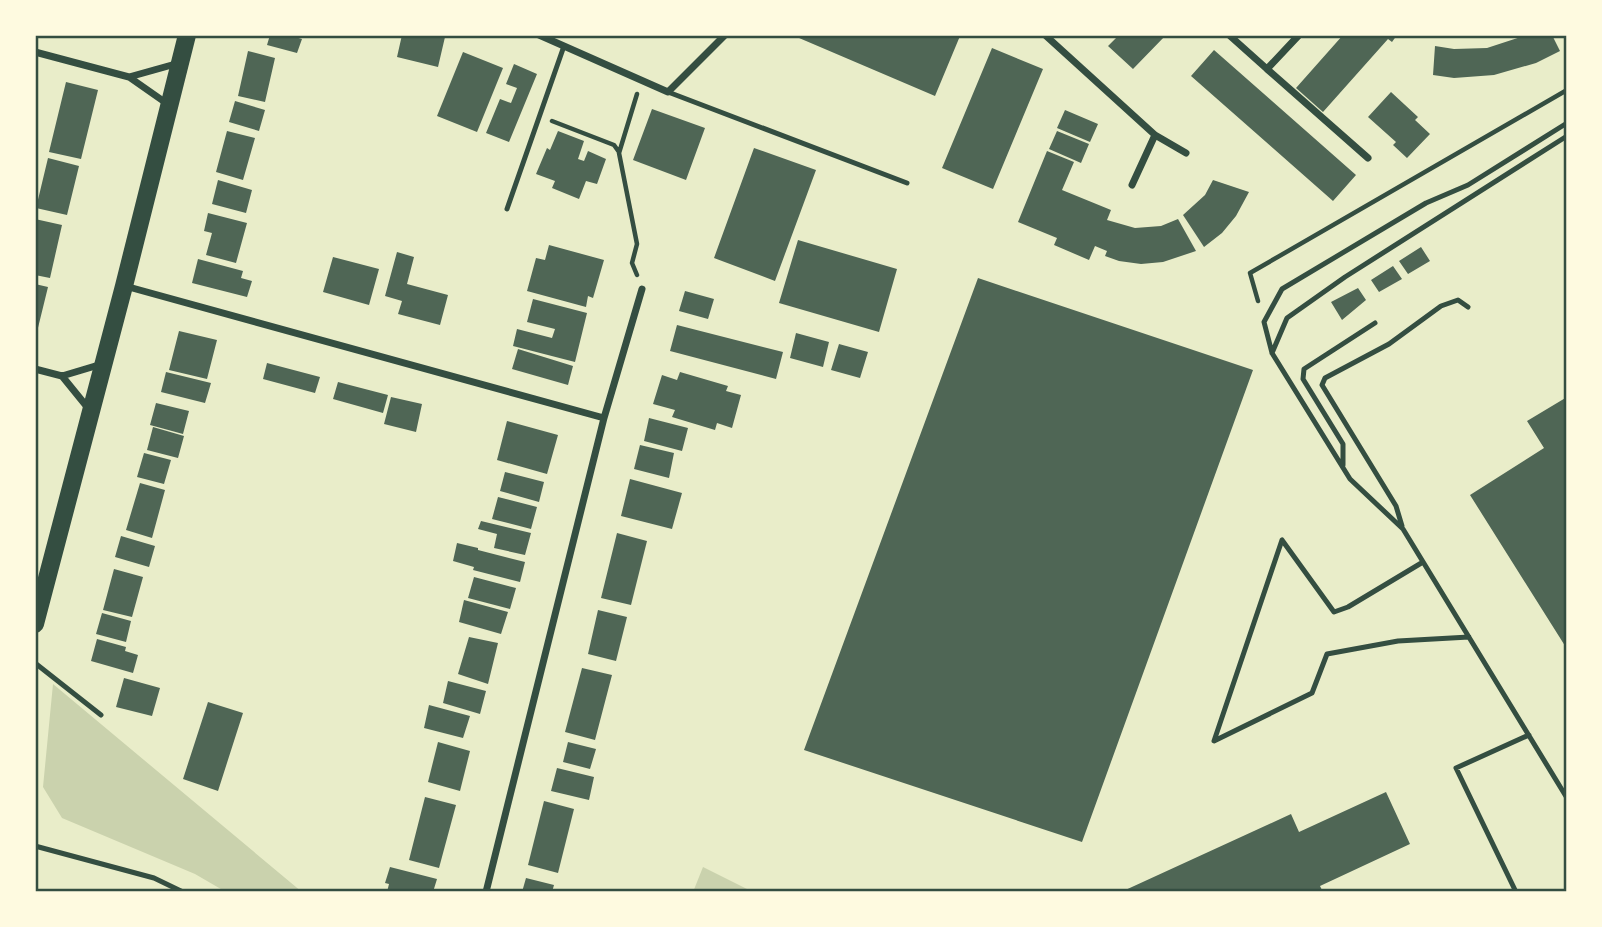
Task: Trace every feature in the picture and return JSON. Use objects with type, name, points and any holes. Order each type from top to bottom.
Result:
[{"type":"main road","points":[[35,624],[187,35]]},
{"type":"street","points":[[539,35],[668,92],[725,35]]},
{"type":"street","points":[[1045,35],[1155,135],[1186,153]]},
{"type":"street","points":[[1229,35],[1368,158]]},
{"type":"street","points":[[1267,69],[1299,35]]},
{"type":"street","points":[[35,52],[129,77],[170,106]]},
{"type":"street","points":[[129,77],[180,63]]},
{"type":"street","points":[[1132,185],[1155,135]]},
{"type":"street","points":[[124,286],[604,418]]},
{"type":"street","points":[[486,892],[604,418],[642,289]]},
{"type":"street","points":[[35,369],[62,376],[104,363]]},
{"type":"street","points":[[62,376],[91,411]]},
{"type":"lane","points":[[507,209],[564,46]]},
{"type":"lane","points":[[668,92],[907,183]]},
{"type":"lane","points":[[1403,529],[1350,479],[1272,353],[1264,322],[1282,289],[1426,204],[1468,185],[1567,123]]},
{"type":"lane","points":[[1272,353],[1287,318],[1345,277],[1567,136]]},
{"type":"lane","points":[[1468,306],[1458,300],[1441,306],[1390,344],[1325,378],[1322,385],[1396,506],[1403,529],[1567,798]]},
{"type":"lane","points":[[1343,465],[1343,444],[1303,379],[1304,369],[1375,323]]},
{"type":"lane","points":[[1423,562],[1348,607],[1334,612],[1282,540],[1214,741],[1312,693],[1326,654],[1398,641],[1469,637]]},
{"type":"lane","points":[[35,663],[101,715]]},
{"type":"lane","points":[[1516,892],[1457,768],[1529,735]]},
{"type":"lane","points":[[35,846],[154,878],[183,892]]},
{"type":"path","points":[[619,153],[642,80]]},
{"type":"path","points":[[1264,322],[1250,274],[1567,90]]},
{"type":"path","points":[[540,116],[614,145],[619,153],[637,244],[632,263],[642,289]]},
{"type":"green space","points":[[53,684],[302,892],[226,892],[195,874],[62,818],[43,787]]},
{"type":"green space","points":[[703,867],[753,892],[693,892]]},
{"type":"building","points":[[270,35],[288,35],[302,39],[297,53],[267,45]]},
{"type":"building","points":[[402,35],[445,37],[438,67],[397,57]]},
{"type":"building","points":[[792,35],[958,35],[960,36],[935,96]]},
{"type":"building","points":[[1119,35],[1166,35],[1133,69],[1108,46]]},
{"type":"building","points":[[1343,35],[1397,35],[1392,42],[1388,39],[1323,112],[1296,88]]},
{"type":"building","points":[[1527,35],[1552,35],[1560,51],[1536,63],[1494,75],[1454,78],[1433,75],[1435,46],[1454,49],[1487,48]]},
{"type":"building","points":[[992,48],[1043,69],[993,189],[942,168]]},
{"type":"building","points":[[1214,50],[1356,175],[1333,201],[1191,76]]},
{"type":"building","points":[[248,51],[275,58],[265,102],[238,96]]},
{"type":"building","points":[[463,52],[503,68],[477,132],[437,116]]},
{"type":"building","points":[[514,64],[537,74],[509,142],[486,133],[500,99],[511,103],[517,88],[506,84]]},
{"type":"building","points":[[66,82],[98,90],[81,159],[49,152]]},
{"type":"building","points":[[1391,92],[1418,117],[1415,120],[1430,134],[1407,158],[1393,145],[1396,142],[1368,117]]},
{"type":"building","points":[[235,101],[265,110],[259,131],[229,122]]},
{"type":"building","points":[[652,109],[705,128],[686,180],[633,160]]},
{"type":"building","points":[[1065,110],[1098,124],[1090,142],[1057,128]]},
{"type":"building","points":[[227,131],[255,138],[243,180],[216,172]]},
{"type":"building","points":[[558,131],[584,141],[578,159],[584,161],[588,151],[606,159],[597,184],[586,181],[579,199],[552,188],[555,181],[536,174]]},
{"type":"building","points":[[1057,131],[1089,144],[1081,163],[1049,149]]},
{"type":"building","points":[[754,148],[816,170],[775,281],[714,258]]},
{"type":"building","points":[[1047,151],[1074,162],[1062,190],[1111,210],[1107,220],[1135,228],[1161,226],[1178,219],[1196,251],[1163,262],[1141,264],[1105,256],[1107,251],[1095,246],[1089,260],[1054,245],[1057,238],[1018,222]]},
{"type":"building","points":[[48,158],[79,166],[67,215],[36,208]]},
{"type":"building","points":[[218,180],[252,190],[246,213],[212,204]]},
{"type":"building","points":[[1213,180],[1249,192],[1236,216],[1222,233],[1204,247],[1183,215],[1205,195]]},
{"type":"building","points":[[208,213],[247,223],[236,263],[206,255],[212,233],[204,231]]},
{"type":"building","points":[[35,219],[62,225],[50,278],[35,275]]},
{"type":"building","points":[[798,240],[897,269],[879,332],[779,303]]},
{"type":"building","points":[[549,245],[604,260],[593,298],[588,296],[586,307],[527,291],[536,258],[545,260]]},
{"type":"building","points":[[1421,247],[1430,261],[1408,274],[1399,261]]},
{"type":"building","points":[[397,252],[414,257],[407,284],[448,295],[440,325],[398,314],[402,301],[385,296]]},
{"type":"building","points":[[333,257],[379,269],[369,305],[323,292]]},
{"type":"building","points":[[198,259],[243,271],[241,278],[252,281],[247,297],[192,283]]},
{"type":"building","points":[[1393,266],[1402,279],[1379,292],[1371,280]]},
{"type":"building","points":[[978,278],[1253,370],[1082,842],[804,750]]},
{"type":"building","points":[[35,284],[48,287],[36,336],[35,336]]},
{"type":"building","points":[[1358,288],[1366,300],[1342,320],[1331,302]]},
{"type":"building","points":[[685,291],[714,299],[708,319],[679,311]]},
{"type":"building","points":[[533,299],[587,313],[575,362],[513,346],[517,329],[552,338],[555,329],[527,322]]},
{"type":"building","points":[[677,325],[783,352],[776,379],[670,351]]},
{"type":"building","points":[[179,331],[217,340],[207,379],[169,370]]},
{"type":"building","points":[[796,333],[829,342],[823,367],[790,358]]},
{"type":"building","points":[[839,344],[868,352],[860,378],[831,370]]},
{"type":"building","points":[[518,349],[573,366],[568,385],[512,369]]},
{"type":"building","points":[[267,363],[320,377],[315,393],[263,379]]},
{"type":"building","points":[[166,372],[211,383],[205,403],[161,392]]},
{"type":"building","points":[[680,372],[728,386],[726,391],[741,395],[732,428],[717,423],[715,430],[672,417],[675,410],[653,404],[662,375],[677,380]]},
{"type":"building","points":[[338,382],[388,395],[383,413],[333,399]]},
{"type":"building","points":[[391,397],[422,404],[416,432],[384,424]]},
{"type":"building","points":[[1567,397],[1567,649],[1470,495],[1544,448],[1527,421]]},
{"type":"building","points":[[156,403],[189,411],[183,434],[150,425]]},
{"type":"building","points":[[649,418],[688,428],[682,451],[644,441]]},
{"type":"building","points":[[507,421],[558,435],[547,474],[497,460]]},
{"type":"building","points":[[153,427],[184,436],[178,458],[147,450]]},
{"type":"building","points":[[640,445],[674,453],[669,478],[634,469]]},
{"type":"building","points":[[144,453],[171,460],[164,484],[137,477]]},
{"type":"building","points":[[505,472],[544,482],[539,502],[500,491]]},
{"type":"building","points":[[630,479],[682,493],[672,529],[621,516]]},
{"type":"building","points":[[140,483],[165,490],[152,538],[126,530]]},
{"type":"building","points":[[498,497],[537,507],[531,529],[492,519]]},
{"type":"building","points":[[481,521],[531,533],[525,555],[494,548],[497,534],[478,529]]},
{"type":"building","points":[[617,533],[647,541],[631,605],[601,598]]},
{"type":"building","points":[[121,536],[155,546],[149,567],[115,557]]},
{"type":"building","points":[[457,543],[525,562],[520,582],[473,570],[474,567],[453,561]]},
{"type":"building","points":[[114,569],[143,577],[132,617],[103,610]]},
{"type":"building","points":[[474,577],[516,588],[510,609],[468,598]]},
{"type":"building","points":[[464,600],[508,612],[501,634],[459,622]]},
{"type":"building","points":[[598,610],[627,617],[616,661],[588,654]]},
{"type":"building","points":[[102,613],[131,621],[126,642],[96,634]]},
{"type":"building","points":[[469,637],[498,643],[488,684],[458,674]]},
{"type":"building","points":[[97,639],[126,647],[125,651],[138,655],[133,673],[91,661]]},
{"type":"building","points":[[582,668],[612,675],[595,740],[565,732]]},
{"type":"building","points":[[124,678],[160,688],[152,716],[116,707]]},
{"type":"building","points":[[448,681],[486,691],[480,714],[443,703]]},
{"type":"building","points":[[208,702],[243,713],[218,791],[183,779]]},
{"type":"building","points":[[429,705],[470,716],[463,738],[424,728]]},
{"type":"building","points":[[438,742],[470,751],[460,791],[428,782]]},
{"type":"building","points":[[568,742],[596,749],[590,769],[563,762]]},
{"type":"building","points":[[557,768],[594,777],[589,800],[551,791]]},
{"type":"building","points":[[1386,792],[1410,844],[1320,886],[1323,892],[1121,892],[1291,814],[1299,832]]},
{"type":"building","points":[[425,797],[456,805],[439,868],[409,860]]},
{"type":"building","points":[[544,801],[574,809],[558,873],[528,865]]},
{"type":"building","points":[[390,867],[437,879],[433,892],[387,892],[389,884],[385,883]]},
{"type":"building","points":[[526,878],[554,885],[552,892],[522,892]]}]
